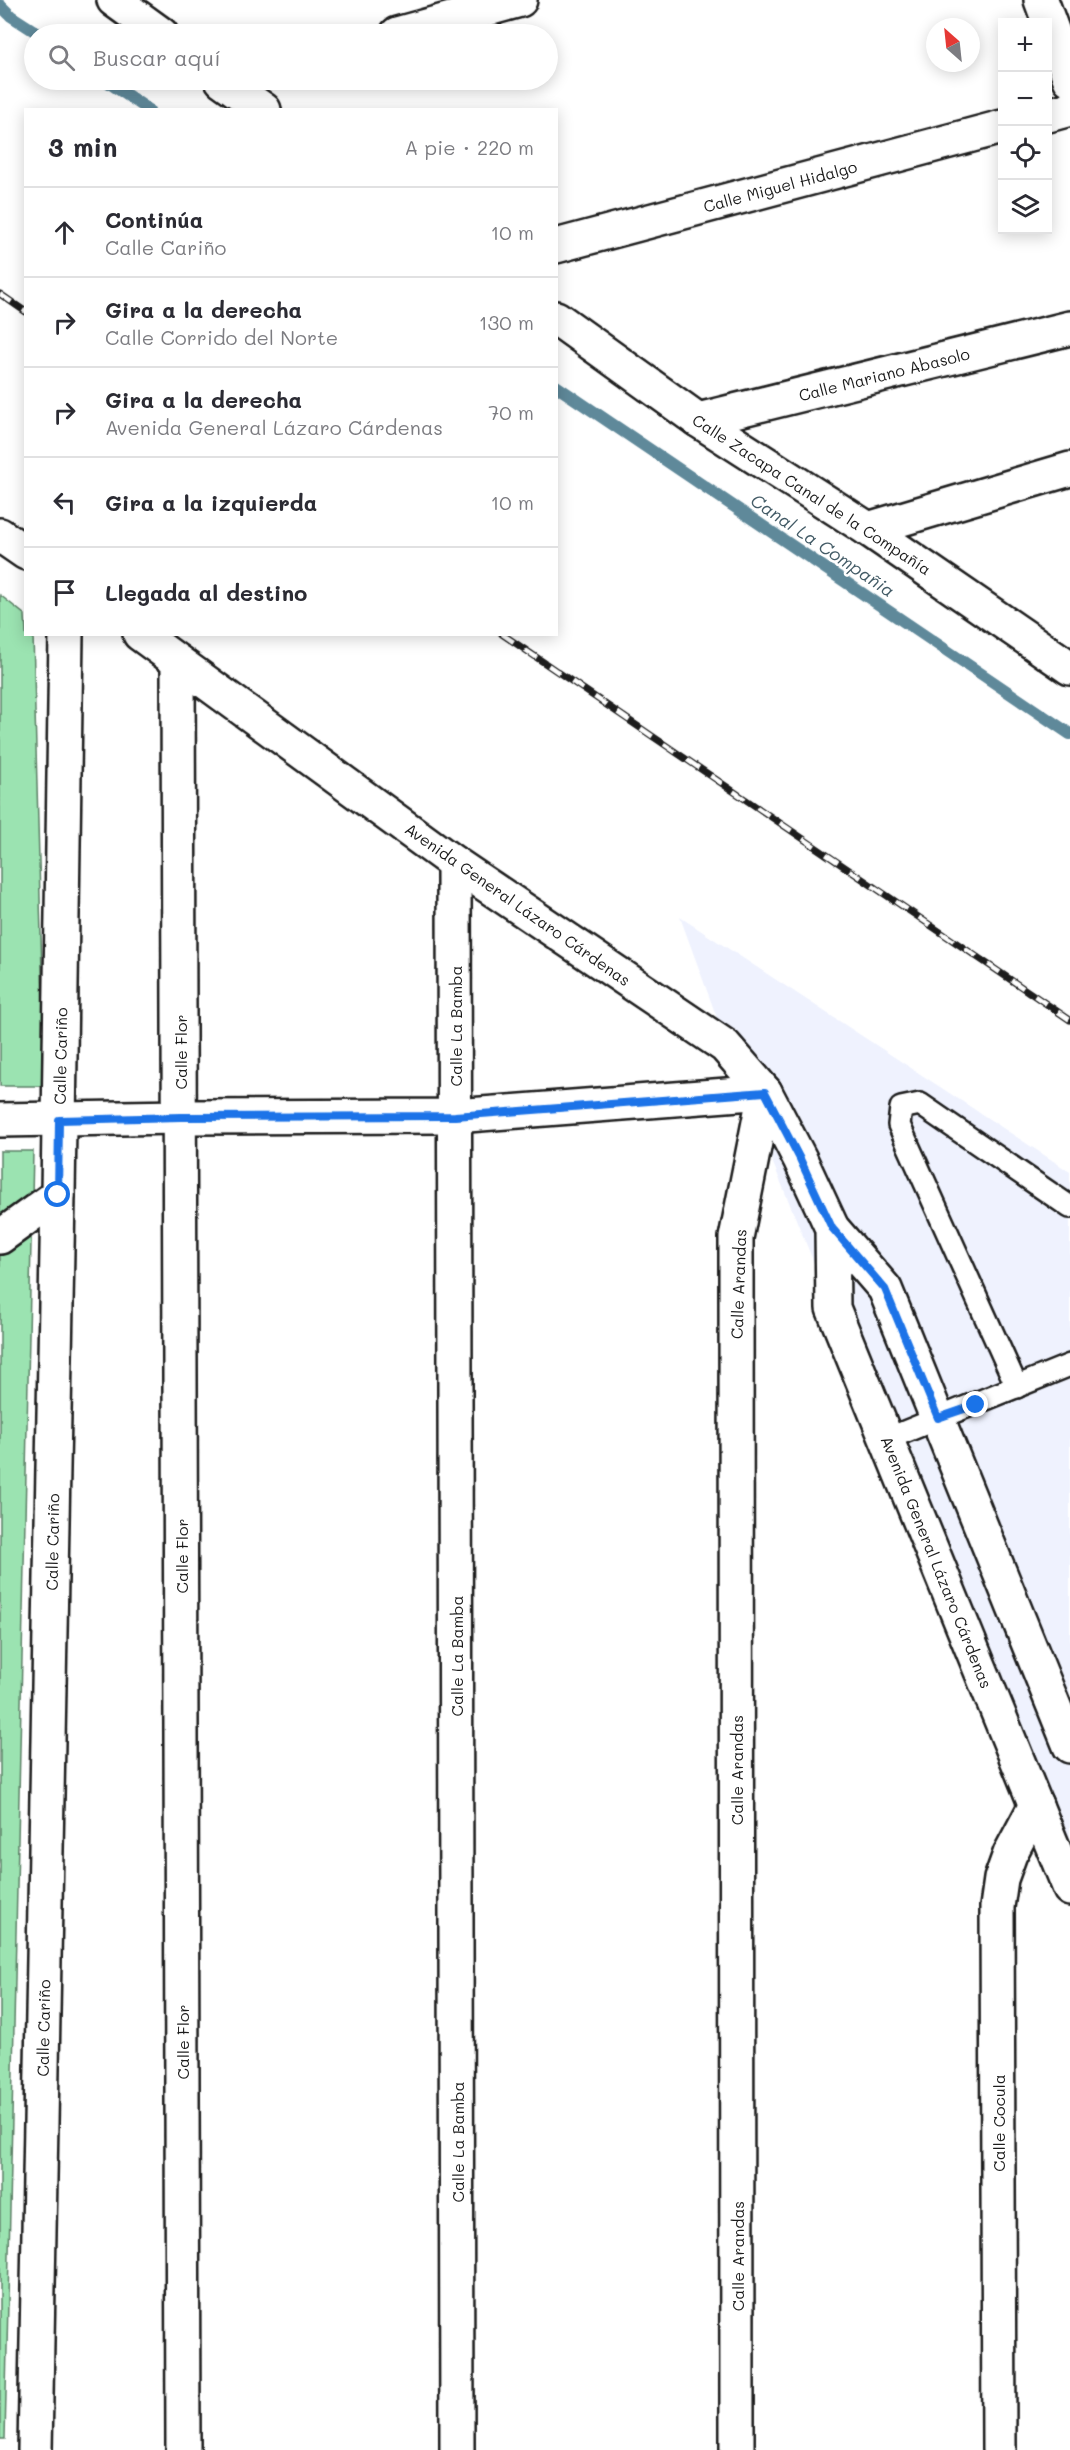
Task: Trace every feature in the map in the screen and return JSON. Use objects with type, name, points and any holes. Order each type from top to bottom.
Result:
[{"type":"street","points":[[114,0],[147,24]]},
{"type":"street","points":[[433,24],[520,0]]},
{"type":"street","points":[[1041,0],[1070,79]]},
{"type":"street","points":[[240,90],[262,108]]},
{"type":"street","points":[[1052,114],[1070,109]]},
{"type":"street","name":"Calle Miguel Hidalgo","points":[[558,245],[998,128]]},
{"type":"street","name":"Calle Zacapa Canal de la Compañía","points":[[558,319],[698,420],[868,529],[1070,668]]},
{"type":"street","name":"Calle Mariano Abasolo","points":[[698,420],[1070,328]]},
{"type":"street","points":[[868,529],[1070,469]]},
{"type":"street","points":[[0,536],[24,552]]},
{"type":"street","name":"Calle Cariño","points":[[35,2450],[66,636]]},
{"type":"street","name":"Avenida General Lázaro Cárdenas","points":[[143,636],[454,863],[725,1046],[765,1092],[832,1228],[885,1289],[1070,1746]]},
{"type":"street","name":"Calle Flor","points":[[178,662],[183,2450]]},
{"type":"street","name":"Calle La Bamba","points":[[454,863],[457,2450]]},
{"type":"street","points":[[0,1120],[455,1116],[765,1092]]},
{"type":"street","name":"Calle Arandas","points":[[737,2450],[736,1238],[765,1092]]},
{"type":"street","points":[[0,1237],[58,1195]]},
{"type":"street","name":"Avenida General Lázaro Cárdenas","points":[[832,1228],[833,1308],[1070,1890]]},
{"type":"street","name":"Calle Cocula","points":[[999,2450],[997,1907],[1001,1879],[1010,1854],[1036,1805]]},
{"type":"lane","points":[[1017,1387],[899,1125],[901,1107],[921,1104],[1070,1208]]},
{"type":"lane","points":[[887,1439],[1070,1365]]},
{"type":"shaded area","points":[[680,917],[1070,1172],[1070,1885],[747,1100]]},
{"type":"green space","points":[[0,595],[24,614],[24,636],[33,636],[45,1086],[0,1086]]},
{"type":"green space","points":[[0,1151],[33,1151],[5,2439],[0,2439]]},
{"type":"waterway","name":"Canal La Compañia","points":[[0,5],[24,24]]},
{"type":"waterway","name":"Canal La Compañia","points":[[120,90],[146,108]]},
{"type":"waterway","name":"Canal La Compañia","points":[[558,387],[1070,734]]},
{"type":"railway","points":[[0,294],[24,311]]},
{"type":"railway","points":[[505,636],[1070,1020]]},
{"type":"route","points":[[58,1195],[59,1120],[455,1116],[765,1092],[832,1228],[885,1289],[938,1418],[976,1405]]}]
